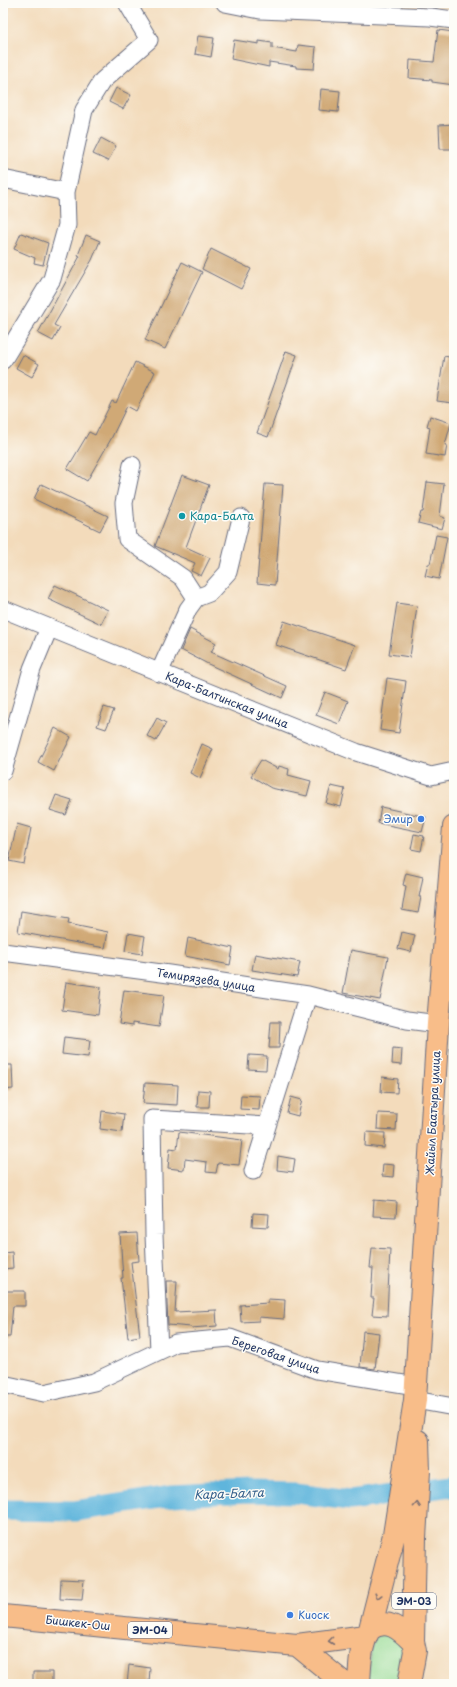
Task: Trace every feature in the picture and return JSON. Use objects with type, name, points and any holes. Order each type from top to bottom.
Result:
[{"type":"highway","name":"Жайыл Баатыра улица","points":[[405,1537],[411,1472],[438,1024],[454,827]]},
{"type":"highway","name":"ЭМ-03","points":[[368,1633],[405,1537]]},
{"type":"highway","name":"ЭМ-03","points":[[405,1537],[413,1642]]},
{"type":"highway","name":"Бишкек-Ош","points":[[3,1616],[297,1645]]},
{"type":"highway","name":"ЭМ-04","points":[[297,1645],[368,1633],[377,1624],[395,1626],[413,1642]]},
{"type":"highway","points":[[359,1684],[360,1658],[368,1633]]},
{"type":"highway","points":[[409,1684],[415,1651],[413,1642]]},
{"type":"highway","points":[[297,1645],[345,1684]]},
{"type":"street","points":[[3,360],[52,279],[67,225],[66,192],[84,110],[102,81],[149,40],[127,3]]},
{"type":"street","points":[[225,3],[260,10],[430,17],[454,20]]},
{"type":"street","points":[[3,179],[66,192]]},
{"type":"street","points":[[132,465],[124,503],[127,539],[183,578],[196,598]]},
{"type":"street","points":[[159,673],[188,609],[196,598],[209,592],[228,572],[241,518]]},
{"type":"street","name":"Кара-Балтинская улица","points":[[3,609],[356,752],[431,776],[454,771]]},
{"type":"street","points":[[3,771],[32,669],[49,628]]},
{"type":"street","name":"Темирязева улица","points":[[3,952],[168,974],[308,995],[407,1020],[438,1024]]},
{"type":"street","points":[[253,1171],[308,995]]},
{"type":"street","points":[[159,1351],[154,1236],[152,1119],[267,1126]]},
{"type":"street","name":"Береговая улица","points":[[3,1384],[44,1393],[94,1382],[176,1343],[230,1338],[317,1370],[392,1382],[416,1393]]},
{"type":"street","points":[[416,1393],[454,1407]]},
{"type":"green space","points":[[379,1631],[407,1638],[400,1684],[368,1684],[372,1643]]},
{"type":"building","points":[[438,30],[454,32],[454,85],[432,82],[432,80],[409,78],[410,60],[434,62]]},
{"type":"building","points":[[198,36],[214,38],[211,57],[195,54]]},
{"type":"building","points":[[234,40],[259,44],[259,41],[272,43],[272,48],[297,52],[298,45],[316,47],[314,69],[296,68],[296,66],[269,62],[269,67],[231,59]]},
{"type":"building","points":[[116,88],[131,95],[123,109],[109,102]]},
{"type":"building","points":[[321,89],[340,91],[338,112],[319,110]]},
{"type":"building","points":[[454,124],[454,149],[440,149],[439,125]]},
{"type":"building","points":[[101,138],[116,146],[108,161],[93,154]]},
{"type":"building","points":[[21,233],[48,243],[43,265],[34,263],[35,258],[14,249]]},
{"type":"building","points":[[86,235],[100,241],[92,260],[54,325],[60,328],[53,341],[38,333],[80,256],[78,255]]},
{"type":"building","points":[[211,249],[251,269],[241,289],[202,269]]},
{"type":"building","points":[[182,262],[202,272],[165,349],[145,340]]},
{"type":"building","points":[[286,351],[297,355],[268,437],[257,433]]},
{"type":"building","points":[[23,355],[39,364],[32,377],[16,368]]},
{"type":"building","points":[[444,356],[454,358],[453,403],[437,401]]},
{"type":"building","points":[[135,362],[155,372],[136,411],[127,406],[111,439],[87,481],[67,469],[89,432],[95,435],[112,401],[116,403]]},
{"type":"building","points":[[430,416],[451,423],[445,445],[447,445],[445,457],[426,454],[430,427],[427,426]]},
{"type":"building","name":"Кара-Балта","points":[[182,475],[209,485],[186,547],[210,558],[201,576],[191,571],[195,563],[155,546]]},
{"type":"building","points":[[427,482],[444,484],[440,516],[445,518],[442,529],[418,523],[421,512],[423,512]]},
{"type":"building","points":[[41,484],[108,516],[100,531],[34,499]]},
{"type":"building","points":[[265,484],[283,485],[275,585],[257,583]]},
{"type":"building","points":[[436,535],[447,537],[439,579],[425,576],[428,564],[430,564]]},
{"type":"building","points":[[55,585],[108,610],[101,624],[48,599]]},
{"type":"building","points":[[397,603],[417,606],[410,657],[389,654]]},
{"type":"building","points":[[284,621],[355,645],[346,669],[276,645]]},
{"type":"building","points":[[190,629],[216,643],[211,652],[287,686],[282,698],[181,650]]},
{"type":"building","points":[[387,678],[406,681],[399,733],[380,730]]},
{"type":"building","points":[[325,692],[348,701],[339,724],[316,715]]},
{"type":"building","points":[[104,707],[114,710],[106,729],[97,726]]},
{"type":"building","points":[[157,718],[166,723],[156,741],[147,736]]},
{"type":"building","points":[[55,728],[71,737],[54,771],[38,762]]},
{"type":"building","points":[[202,744],[213,749],[200,778],[190,773]]},
{"type":"building","points":[[261,760],[278,769],[279,766],[289,769],[288,775],[311,781],[307,796],[271,788],[251,776]]},
{"type":"building","points":[[331,786],[345,789],[341,807],[326,803]]},
{"type":"building","points":[[56,795],[72,800],[66,815],[50,810]]},
{"type":"building","points":[[381,807],[426,817],[422,832],[378,823]]},
{"type":"building","points":[[17,824],[31,828],[24,864],[9,861]]},
{"type":"building","points":[[414,834],[424,836],[421,851],[411,849]]},
{"type":"building","points":[[406,873],[423,877],[419,897],[421,897],[418,913],[402,910],[406,886],[403,885]]},
{"type":"building","points":[[21,911],[69,919],[68,924],[108,932],[105,948],[18,932]]},
{"type":"building","points":[[402,932],[415,935],[411,952],[398,949]]},
{"type":"building","points":[[128,933],[145,936],[142,954],[125,951]]},
{"type":"building","points":[[188,938],[233,948],[230,965],[185,956]]},
{"type":"building","points":[[351,950],[388,957],[380,1000],[343,993]]},
{"type":"building","points":[[255,954],[300,962],[297,977],[252,970]]},
{"type":"building","points":[[66,982],[101,987],[98,1015],[62,1010]]},
{"type":"building","points":[[124,990],[164,995],[159,1027],[132,1023],[132,1026],[119,1024]]},
{"type":"building","points":[[271,1022],[280,1022],[279,1048],[269,1048]]},
{"type":"building","points":[[64,1037],[90,1040],[88,1057],[62,1054]]},
{"type":"building","points":[[393,1048],[402,1049],[401,1065],[392,1064]]},
{"type":"building","points":[[249,1055],[267,1056],[266,1070],[248,1069]]},
{"type":"building","points":[[3,1065],[12,1065],[13,1089],[3,1090]]},
{"type":"building","points":[[382,1077],[398,1079],[397,1093],[381,1092]]},
{"type":"building","points":[[145,1083],[178,1085],[177,1105],[143,1103]]},
{"type":"building","points":[[198,1090],[210,1091],[209,1107],[197,1107]]},
{"type":"building","points":[[241,1095],[260,1096],[259,1110],[240,1109]]},
{"type":"building","points":[[291,1097],[302,1100],[298,1116],[287,1113]]},
{"type":"building","points":[[102,1111],[124,1114],[122,1132],[100,1129]]},
{"type":"building","points":[[378,1113],[397,1114],[396,1130],[377,1129]]},
{"type":"building","points":[[179,1132],[242,1140],[239,1165],[218,1163],[216,1173],[206,1172],[207,1162],[185,1159],[184,1170],[168,1168],[170,1148],[177,1149]]},
{"type":"building","points":[[366,1132],[385,1133],[384,1148],[365,1146]]},
{"type":"building","points":[[278,1156],[295,1159],[293,1172],[277,1170]]},
{"type":"building","points":[[383,1164],[394,1165],[393,1177],[382,1176]]},
{"type":"building","points":[[374,1200],[397,1202],[396,1217],[373,1216]]},
{"type":"building","points":[[253,1213],[269,1214],[268,1227],[252,1226]]},
{"type":"building","points":[[137,1233],[139,1261],[131,1262],[140,1336],[128,1338],[121,1278],[123,1278],[120,1234]]},
{"type":"building","points":[[372,1248],[390,1249],[387,1316],[372,1315],[374,1298],[371,1298],[373,1268],[370,1268]]},
{"type":"building","points":[[12,1252],[13,1268],[3,1269],[3,1253]]},
{"type":"building","points":[[166,1281],[177,1281],[175,1312],[216,1310],[217,1326],[191,1328],[168,1325]]},
{"type":"building","points":[[3,1291],[25,1291],[25,1306],[13,1306],[10,1337],[3,1337]]},
{"type":"building","points":[[268,1299],[285,1300],[284,1319],[259,1317],[259,1321],[241,1322],[240,1305],[268,1303]]},
{"type":"building","points":[[363,1331],[379,1333],[375,1369],[360,1367]]},
{"type":"building","points":[[61,1579],[84,1580],[82,1600],[60,1599]]},
{"type":"building","points":[[129,1665],[150,1668],[149,1684],[127,1684]]},
{"type":"building","points":[[33,1672],[52,1672],[52,1684],[33,1684]]},
{"type":"waterway","name":"Кара-Балта","points":[[3,1510],[75,1511],[172,1496],[249,1492],[296,1493],[350,1500],[451,1486],[454,1488]]},
{"type":"place","name":"Кара-Балта","points":[[182,516]]},
{"type":"place","name":"Эмир","points":[[421,819]]},
{"type":"place","name":"Киоск","points":[[290,1615]]}]
